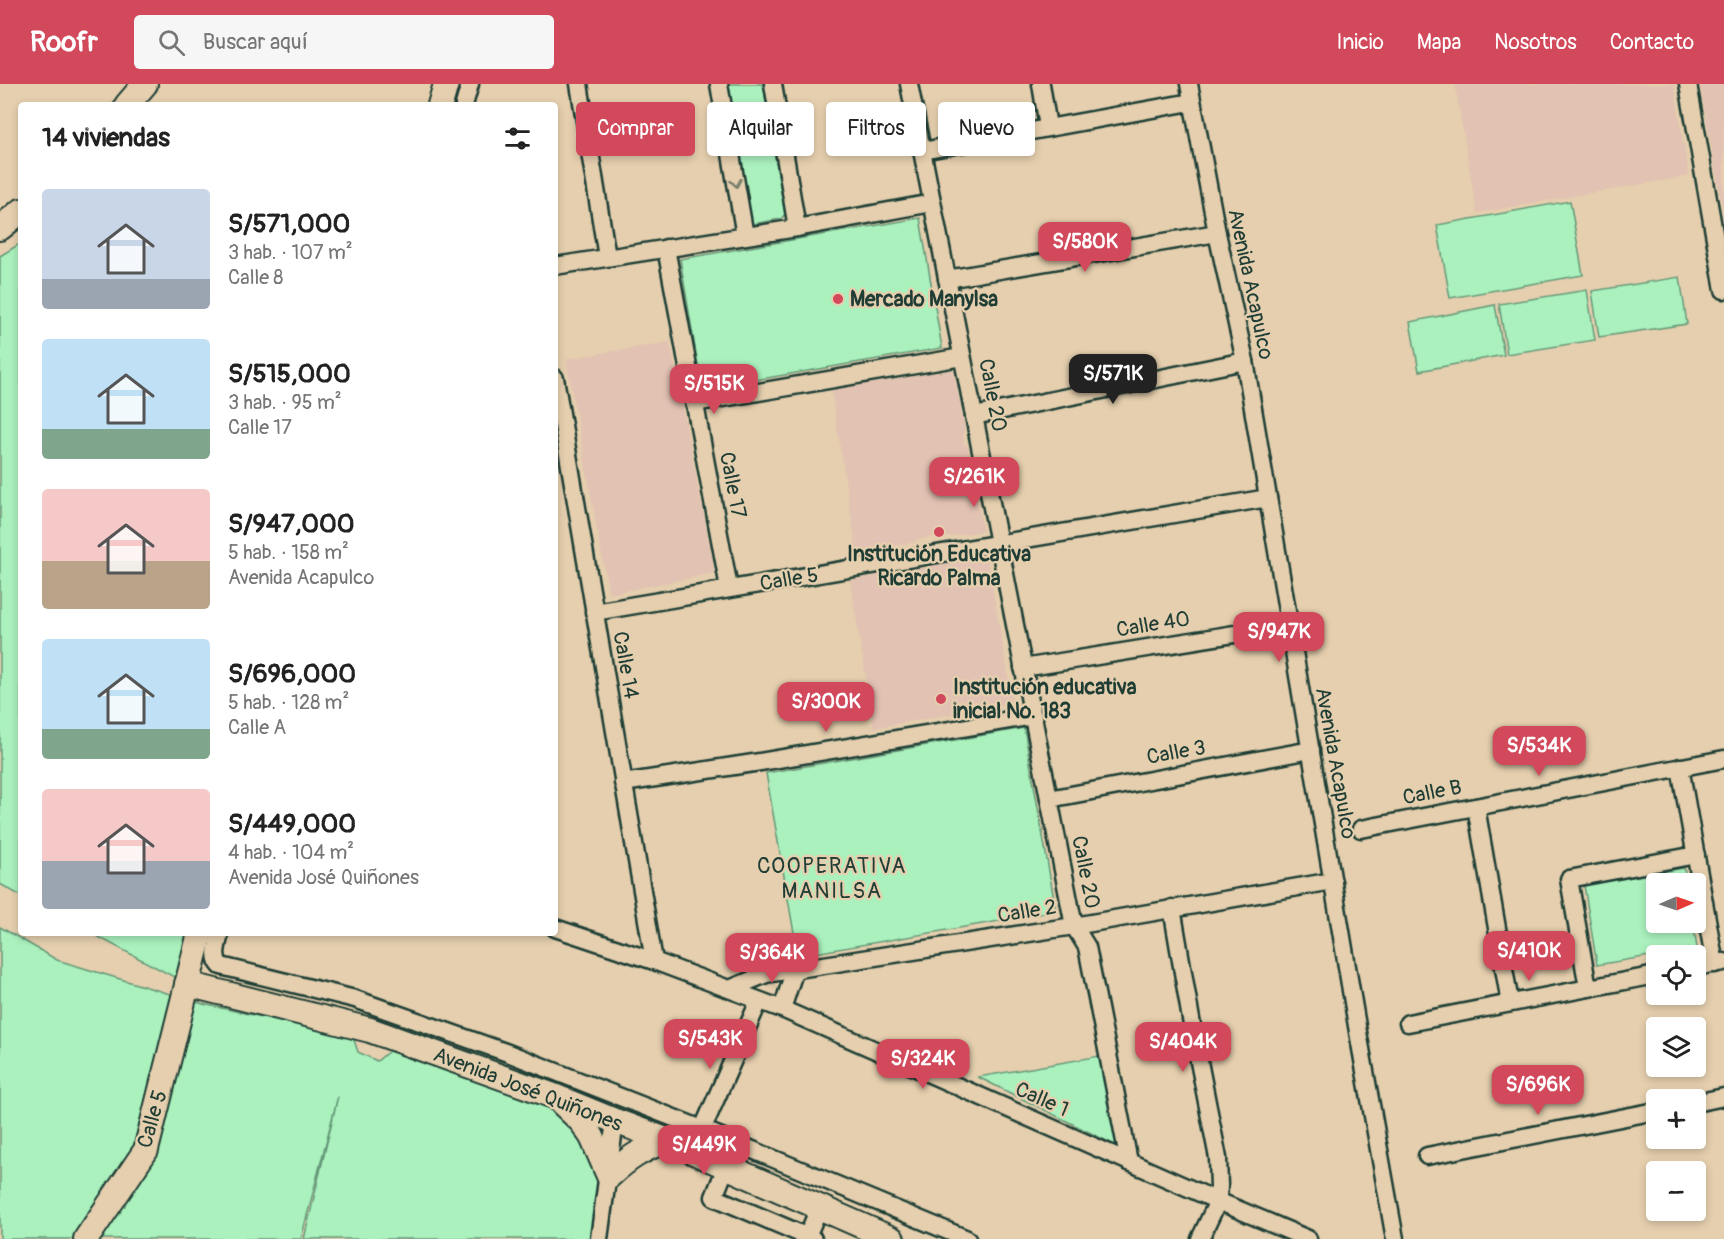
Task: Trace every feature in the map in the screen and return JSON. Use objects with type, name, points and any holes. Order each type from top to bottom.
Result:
[{"type":"street","points":[[130,102],[145,84]]},
{"type":"street","points":[[441,102],[446,84]]},
{"type":"street","points":[[465,102],[470,84]]},
{"type":"street","points":[[579,84],[607,257]]},
{"type":"street","points":[[719,84],[745,236]]},
{"type":"street","points":[[773,84],[797,228]]},
{"type":"street","name":"Calle 20","points":[[909,84],[912,102]]},
{"type":"street","points":[[1041,84],[1048,127]]},
{"type":"street","name":"Avenida Acapulco","points":[[1189,84],[1217,233],[1245,361],[1394,1239]]},
{"type":"street","points":[[1688,84],[1724,290]]},
{"type":"street","points":[[926,150],[1191,102]]},
{"type":"street","name":"Calle 20","points":[[923,156],[1074,926],[1087,947],[1130,1162]]},
{"type":"street","points":[[558,265],[797,228],[932,203]]},
{"type":"street","points":[[0,228],[18,213]]},
{"type":"street","points":[[947,279],[1217,233]]},
{"type":"street","name":"Calle 17","points":[[666,248],[729,588]]},
{"type":"street","points":[[694,403],[962,357]]},
{"type":"street","points":[[974,416],[1245,361]]},
{"type":"street","name":"Calle 14","points":[[558,396],[654,961]]},
{"type":"street","name":"Calle 5","points":[[594,612],[1268,498]]},
{"type":"street","name":"Calle 40","points":[[1023,668],[1290,625]]},
{"type":"street","points":[[623,783],[1033,716]]},
{"type":"street","name":"Calle 3","points":[[1049,799],[1311,750]]},
{"type":"street","name":"Calle B","points":[[1361,829],[1724,759]]},
{"type":"street","points":[[1680,767],[1719,963]]},
{"type":"street","points":[[1476,807],[1510,1003]]},
{"type":"street","points":[[1588,988],[1569,879],[1696,855]]},
{"type":"street","name":"Calle 2","points":[[730,989],[766,974],[1074,926],[1333,881]]},
{"type":"street","points":[[1172,908],[1220,1179],[1218,1201],[1200,1239]]},
{"type":"street","name":"Calle 1","points":[[558,929],[654,961],[782,1009],[1308,1239]]},
{"type":"street","name":"Calle 5","points":[[86,1239],[146,1150],[199,936]]},
{"type":"street","points":[[219,936],[216,958],[217,963],[221,966],[378,1006],[508,1053],[702,1129],[967,1239]]},
{"type":"street","points":[[782,1009],[795,969]]},
{"type":"street","points":[[1408,1023],[1646,977]]},
{"type":"street","name":"Avenida José Quiñones","points":[[187,984],[370,1030],[554,1096],[666,1140],[892,1239]]},
{"type":"street","points":[[692,1153],[759,1001]]},
{"type":"street","points":[[554,1096],[582,1122],[592,1137],[609,1176],[614,1196],[611,1239]]},
{"type":"street","points":[[1706,1101],[1724,1097]]},
{"type":"street","points":[[1427,1156],[1646,1113]]},
{"type":"street","points":[[599,1239],[615,1121]]},
{"type":"street","points":[[609,1176],[640,1151],[666,1140]]},
{"type":"street","points":[[726,1167],[714,1197],[809,1238],[819,1208]]},
{"type":"shaded area","points":[[1455,84],[1674,84],[1689,176],[1477,213]]},
{"type":"shaded area","points":[[1700,84],[1724,84],[1724,218]]},
{"type":"shaded area","points":[[670,342],[715,573],[609,594],[566,359]]},
{"type":"shaded area","points":[[950,370],[954,372],[965,430],[963,432],[964,445],[968,446],[983,531],[941,538],[937,536],[857,553],[831,390]]},
{"type":"shaded area","points":[[987,557],[1013,703],[874,728],[850,580]]},
{"type":"green space","points":[[721,84],[763,84],[766,102],[724,102]]},
{"type":"green space","points":[[734,156],[775,156],[785,214],[781,219],[747,225]]},
{"type":"green space","points":[[1570,201],[1583,275],[1450,298],[1437,225]]},
{"type":"green space","points":[[920,218],[942,348],[702,389],[680,259]]},
{"type":"green space","points":[[18,245],[18,894],[0,884],[0,256]]},
{"type":"green space","points":[[1680,277],[1687,324],[1599,337],[1592,291]]},
{"type":"green space","points":[[1587,290],[1595,340],[1507,354],[1499,304]]},
{"type":"green space","points":[[1495,305],[1504,355],[1419,371],[1410,322]]},
{"type":"green space","points":[[1024,728],[1056,911],[798,956],[766,773]]},
{"type":"green space","points":[[1684,868],[1685,873],[1655,873]]},
{"type":"green space","points":[[1646,874],[1646,933],[1695,933],[1697,945],[1646,945],[1646,957],[1597,965],[1584,885]]},
{"type":"green space","points":[[0,927],[57,960],[203,1004],[353,1037],[358,1052],[377,1061],[389,1051],[557,1109],[577,1128],[599,1182],[592,1239],[304,1239],[338,1096],[301,1239],[0,1239]]},
{"type":"green space","points":[[97,936],[186,936],[176,978]]},
{"type":"green space","points":[[1100,1056],[1119,1147],[978,1077]]},
{"type":"place","name":"Mercado Manylsa","points":[[838,299]]},
{"type":"place","name":"Institución Educativa Ricardo Palma","points":[[939,532]]},
{"type":"place","name":"Institución educativa inicial No. 183","points":[[941,699]]},
{"type":"district","name":"COOPERATIVA MANILSA","points":[[832,878]]}]
